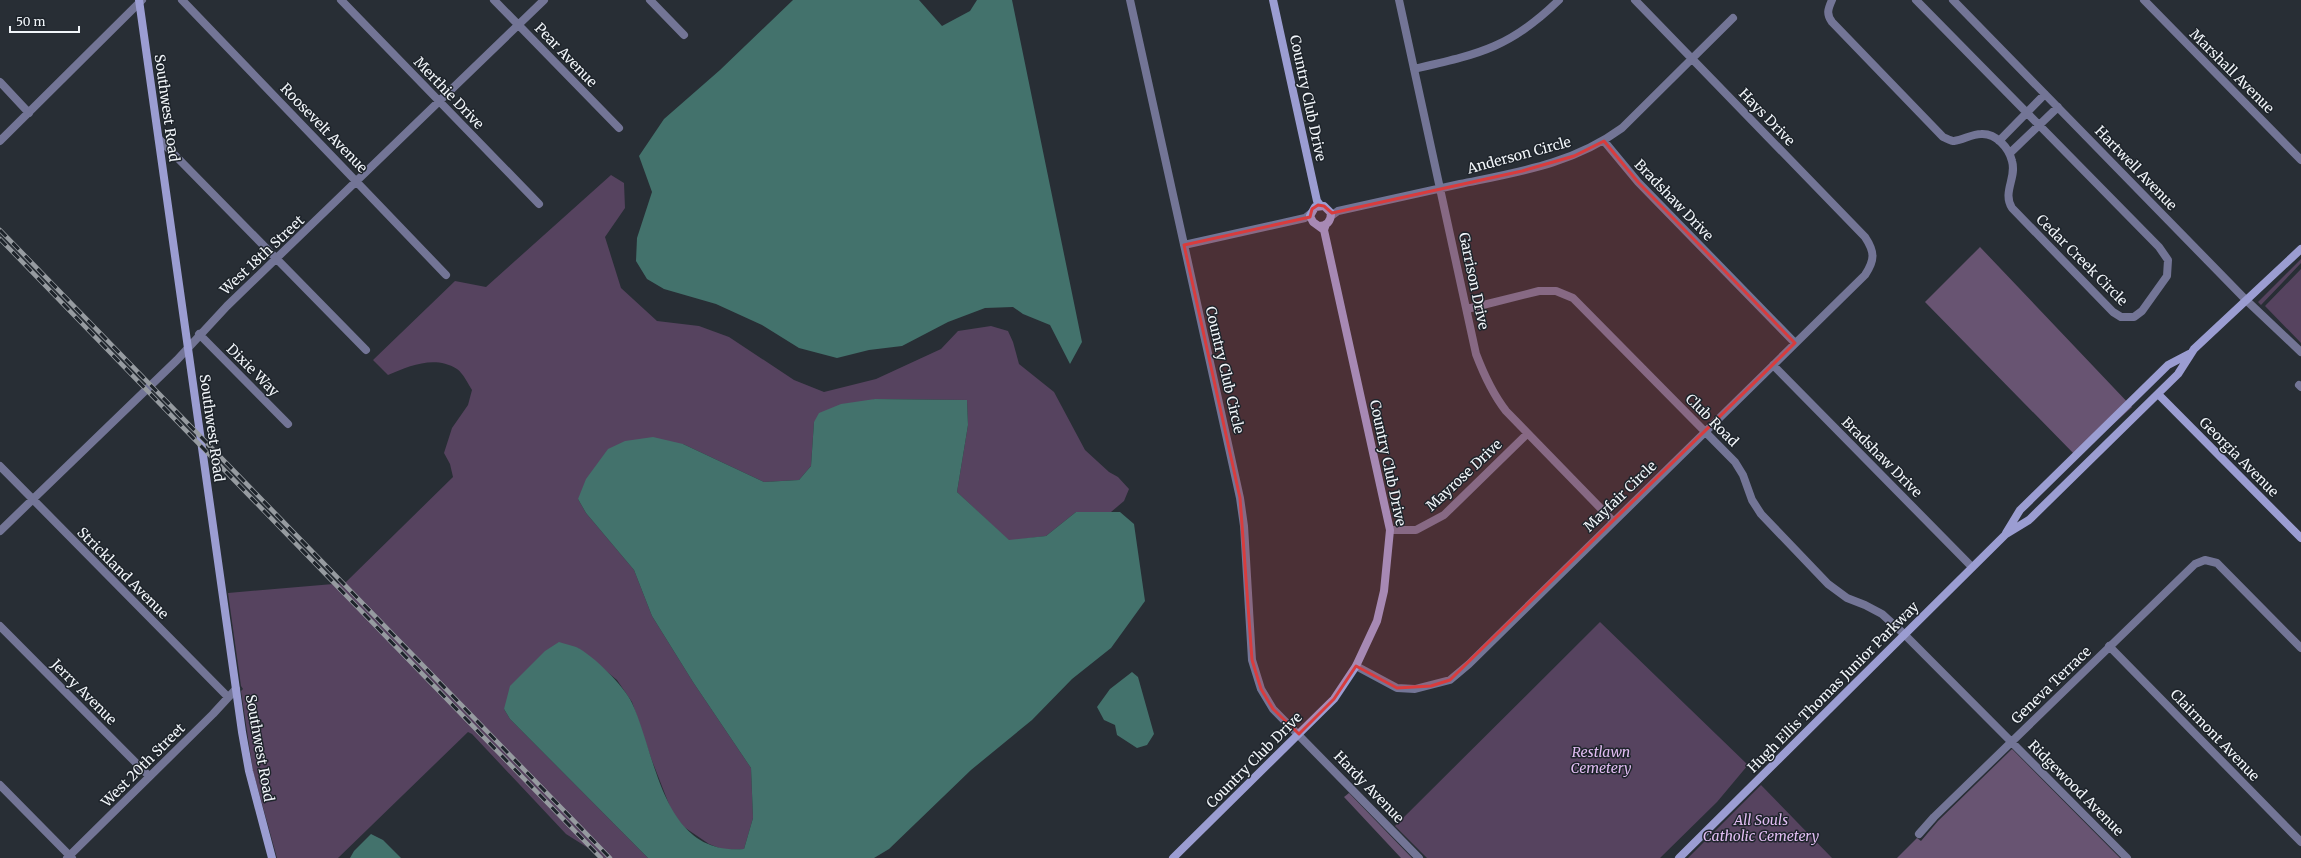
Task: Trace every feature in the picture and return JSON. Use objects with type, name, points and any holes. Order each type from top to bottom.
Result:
[{"type":"street","name":"Roosevelt Avenue","points":[[182,0],[358,181],[446,275]]},
{"type":"street","name":"Merthie Drive","points":[[340,0],[540,204]]},
{"type":"street","name":"Pear Avenue","points":[[494,0],[619,128]]},
{"type":"street","name":"West 18th Street","points":[[0,531],[199,334],[544,0]]},
{"type":"street","points":[[650,0],[684,35]]},
{"type":"street","name":"Country Club Circle","points":[[1130,0],[1240,498],[1244,526],[1252,660],[1261,689],[1273,709],[1299,734]]},
{"type":"street","name":"Country Club Drive","points":[[1273,0],[1313,211]]},
{"type":"street","name":"Garrison Drive","points":[[1399,0],[1476,354],[1484,375],[1494,396],[1527,434],[1613,521]]},
{"type":"street","points":[[1414,69],[1483,52],[1505,42],[1530,27],[1559,0]]},
{"type":"street","name":"Hays Drive","points":[[1635,0],[1865,238],[1872,248],[1874,255]]},
{"type":"street","points":[[1832,0],[1828,8],[1828,16],[1832,22],[1943,137],[1953,141],[1983,134],[1999,141],[2010,153],[2058,107]]},
{"type":"street","name":"Cedar Creek Circle","points":[[1916,0],[2159,247],[2168,260],[2167,276],[2142,311],[2134,316],[2121,316],[2112,312],[2012,208],[2007,196],[2014,174],[2010,153]]},
{"type":"street","name":"Hartwell Avenue","points":[[1953,0],[2246,300],[2301,352]]},
{"type":"street","name":"Marshall Avenue","points":[[2144,0],[2301,160]]},
{"type":"street","points":[[0,141],[140,1]]},
{"type":"street","name":"Southwest Road","points":[[140,1],[248,771],[272,858]]},
{"type":"street","name":"Anderson Circle","points":[[1332,212],[1542,166],[1574,156],[1604,141],[1622,128],[1733,18]]},
{"type":"street","points":[[0,82],[29,113]]},
{"type":"street","points":[[1999,141],[2045,94]]},
{"type":"street","points":[[159,139],[366,350]]},
{"type":"street","name":"Bradshaw Drive","points":[[1604,141],[1638,182],[1795,343]]},
{"type":"street","points":[[1184,245],[1313,211],[1332,212],[1323,227],[1313,211]]},
{"type":"street","name":"Country Club Drive","points":[[1173,858],[1334,699],[1356,666],[1377,621],[1384,591],[1390,530],[1323,227]]},
{"type":"street","name":"Hugh Ellis Thomas Junior Parkway","points":[[1679,858],[2006,534],[2029,520],[2158,394],[2178,374],[2191,353],[2301,249]]},
{"type":"street","name":"Mayfair Circle","points":[[1356,666],[1397,688],[1431,686],[1450,680],[1469,664],[1865,275],[1871,266],[1874,255]]},
{"type":"street","name":"Club Road","points":[[1467,309],[1539,291],[1556,291],[1573,298],[1735,462],[1743,475],[1752,500],[1761,514],[1828,584],[1847,598],[1882,614],[1904,634]]},
{"type":"street","name":"Dixie Way","points":[[199,334],[288,424]]},
{"type":"street","name":"Hugh Ellis Thomas Junior Parkway","points":[[2006,534],[2020,510],[2168,365],[2191,353]]},
{"type":"street","name":"Bradshaw Drive","points":[[1773,365],[1972,567]]},
{"type":"street","name":"Georgia Avenue","points":[[2158,394],[2301,538]]},
{"type":"street","name":"Mayrose Drive","points":[[1390,530],[1416,530],[1444,515],[1527,434]]},
{"type":"street","name":"Strickland Avenue","points":[[0,466],[228,697]]},
{"type":"street","name":"Geneva Terrace","points":[[1919,834],[2195,564],[2205,560],[2217,563],[2301,648]]},
{"type":"street","name":"Jerry Avenue","points":[[0,626],[149,776]]},
{"type":"street","name":"Ridgewood Avenue","points":[[1904,634],[2127,858]]},
{"type":"street","name":"Clairmont Avenue","points":[[2110,646],[2301,842]]},
{"type":"street","name":"West 20th Street","points":[[70,857],[236,689]]},
{"type":"street","name":"Hardy Avenue","points":[[1299,734],[1419,858]]},
{"type":"street","points":[[0,785],[70,857]]},
{"type":"highlighted area","points":[[1604,141],[1638,182],[1795,343],[1450,680],[1431,686],[1397,688],[1356,666],[1334,699],[1299,734],[1273,709],[1261,689],[1252,660],[1240,498],[1184,245],[1310,217],[1312,209],[1318,205],[1324,206],[1332,213],[1522,171],[1574,156]]},
{"type":"green space","points":[[611,175],[624,183],[625,208],[605,237],[621,288],[657,321],[699,326],[729,337],[794,380],[824,392],[876,379],[941,349],[958,331],[991,326],[1008,331],[1013,342],[1019,364],[1054,392],[1085,450],[1109,472],[1118,477],[1129,489],[1124,501],[1111,512],[1076,512],[1046,536],[1009,541],[957,492],[968,425],[967,400],[875,399],[814,422],[811,466],[799,480],[764,482],[683,444],[578,499],[586,513],[634,570],[652,616],[693,682],[751,768],[753,818],[744,849],[724,850],[709,844],[684,827],[672,812],[651,758],[632,702],[617,680],[578,648],[504,709],[510,719],[648,858],[604,858],[566,834],[472,734],[468,732],[338,858],[277,858],[253,771],[241,691],[243,689],[241,686],[228,593],[345,583],[453,477],[450,464],[444,453],[452,428],[468,405],[472,390],[463,376],[457,369],[448,365],[431,362],[413,365],[388,375],[373,360],[455,281],[486,287]]},
{"type":"green space","points":[[2301,259],[2301,263],[2261,305],[2258,302]]},
{"type":"green space","points":[[2301,269],[2301,343],[2265,306]]},
{"type":"green space","name":"Restlawn Cemetery","points":[[1600,622],[1748,765],[1717,802],[1660,858],[1427,858],[1395,826]]},
{"type":"green space","name":"All Souls Catholic Cemetery","points":[[1761,785],[1832,858],[1688,858]]},
{"type":"shaded area","points":[[793,0],[919,0],[942,26],[970,11],[977,0],[1012,0],[1082,342],[1070,364],[1050,325],[1023,314],[1013,307],[985,308],[948,322],[902,346],[869,350],[837,358],[799,348],[762,325],[716,304],[664,289],[647,279],[636,261],[637,238],[652,192],[639,156],[664,119],[720,70]]},
{"type":"shaded area","points":[[1980,247],[2132,407],[2077,457],[1925,302]]},
{"type":"shaded area","points":[[875,399],[967,400],[968,425],[957,492],[1009,540],[1046,536],[1076,512],[1120,512],[1134,524],[1145,601],[1111,648],[1072,679],[1032,720],[971,770],[889,849],[874,858],[648,858],[510,719],[504,709],[510,686],[545,651],[559,642],[576,647],[583,651],[591,656],[623,688],[632,703],[641,725],[657,775],[667,799],[679,820],[695,837],[717,847],[744,849],[753,818],[751,768],[693,682],[652,616],[634,570],[586,513],[578,499],[586,479],[608,449],[625,441],[653,437],[683,444],[764,482],[799,480],[811,466],[814,422],[819,413],[841,404]]},
{"type":"shaded area","points":[[1132,672],[1138,677],[1154,734],[1147,745],[1137,748],[1117,735],[1115,725],[1104,720],[1097,707],[1110,689]]},
{"type":"shaded area","points":[[2012,749],[2120,858],[1897,858],[1917,838],[1921,841],[1938,821]]},
{"type":"shaded area","points":[[1349,793],[1412,858],[1401,858],[1344,797]]},
{"type":"shaded area","points":[[371,834],[383,840],[401,858],[350,858],[354,851]]},
{"type":"railway","points":[[0,230],[610,858]]},
{"type":"railway","points":[[0,239],[601,858]]}]
